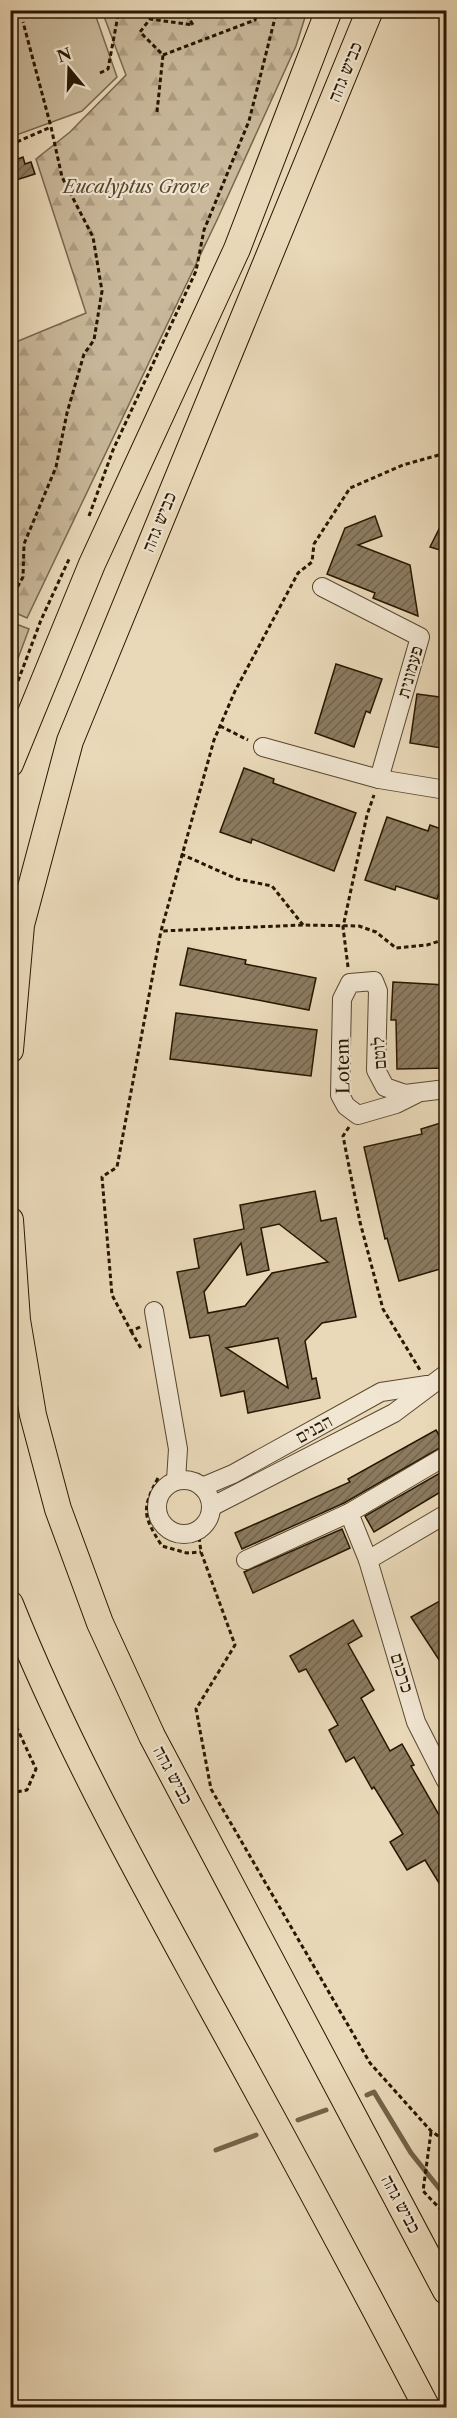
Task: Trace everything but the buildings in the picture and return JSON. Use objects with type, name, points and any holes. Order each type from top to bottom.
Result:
[{"type":"highway","name":"כביש גהה","points":[[10,764],[92,564],[237,249],[329,10]]},
{"type":"highway","name":"כביש גהה","points":[[10,1050],[21,925],[70,741],[370,10]]},
{"type":"highway","name":"כביש גהה","points":[[10,1220],[17,1320],[33,1415],[58,1509],[100,1623],[152,1736],[447,2290]]},
{"type":"highway","points":[[10,1604],[34,1663],[124,1847],[427,2408]]},
{"type":"street","name":"פעמונית","points":[[322,587],[420,638],[379,779]]},
{"type":"street","points":[[263,747],[379,779],[447,790]]},
{"type":"street","name":"לוטם","points":[[350,982],[374,981],[378,991],[376,1070],[385,1087],[405,1094],[447,1089]]},
{"type":"street","name":"Lotem","points":[[350,982],[342,999],[340,1095],[346,1106],[358,1115],[396,1104],[418,1092]]},
{"type":"street","points":[[154,1316],[178,1449],[157,1500],[159,1518],[164,1525],[180,1534],[198,1530],[210,1516],[211,1507],[207,1492],[194,1482],[168,1477]]},
{"type":"street","name":"הבנים","points":[[211,1507],[394,1413],[429,1385],[447,1374]]},
{"type":"street","name":"הבנים","points":[[202,1486],[233,1474],[381,1392],[429,1385]]},
{"type":"street","points":[[246,1560],[349,1513],[447,1456]]},
{"type":"street","name":"כרכום","points":[[349,1513],[368,1560],[416,1722],[447,1781]]},
{"type":"street","points":[[368,1560],[447,1514]]},
{"type":"path","points":[[100,73],[108,69],[119,10]]},
{"type":"path","points":[[163,55],[140,32],[150,20],[193,25],[184,10]]},
{"type":"path","points":[[163,55],[255,20],[257,10]]},
{"type":"path","points":[[88,520],[113,450],[196,271],[204,230],[249,121],[277,10]]},
{"type":"path","points":[[10,600],[23,577],[24,544],[56,467],[67,413],[84,354],[94,339],[102,291],[93,237],[62,177],[23,22]]},
{"type":"path","points":[[157,112],[163,55]]},
{"type":"path","points":[[10,145],[51,127]]},
{"type":"path","points":[[10,702],[41,620],[74,550]]},
{"type":"path","points":[[220,726],[263,747]]},
{"type":"path","points":[[350,982],[343,927],[367,815],[379,779]]},
{"type":"path","points":[[181,854],[237,879],[272,886],[303,925]]},
{"type":"path","points":[[144,1353],[112,1295],[102,1177],[117,1167],[160,931]]},
{"type":"path","points":[[358,1115],[343,1136],[360,1222],[383,1309],[429,1385]]},
{"type":"path","points":[[131,1331],[154,1316]]},
{"type":"path","points":[[168,1477],[146,1501],[147,1522],[162,1546],[187,1553],[201,1552]]},
{"type":"path","points":[[198,1530],[201,1552],[235,1645],[196,1709],[211,1789],[370,2063],[431,2131],[447,2141]]},
{"type":"path","points":[[10,1713],[36,1768],[27,1790],[10,1793]]},
{"type":"path","points":[[431,2131],[423,2191],[447,2215]]},
{"type":"green space","points":[[11,10],[94,11],[117,77],[82,111],[11,137]]},
{"type":"green space","name":"Eucalyptus Grove","points":[[102,11],[307,11],[296,46],[217,220],[27,618],[11,611],[11,547],[15,540],[10,531],[11,344],[86,313],[36,159],[70,132],[126,75]]},
{"type":"green space","points":[[10,622],[29,629],[11,677]]},
{"type":"waterway","points":[[367,2095],[374,2092],[411,2153],[446,2197]]},
{"type":"waterway","points":[[298,2120],[326,2110]]},
{"type":"waterway","points":[[216,2150],[256,2135]]}]
